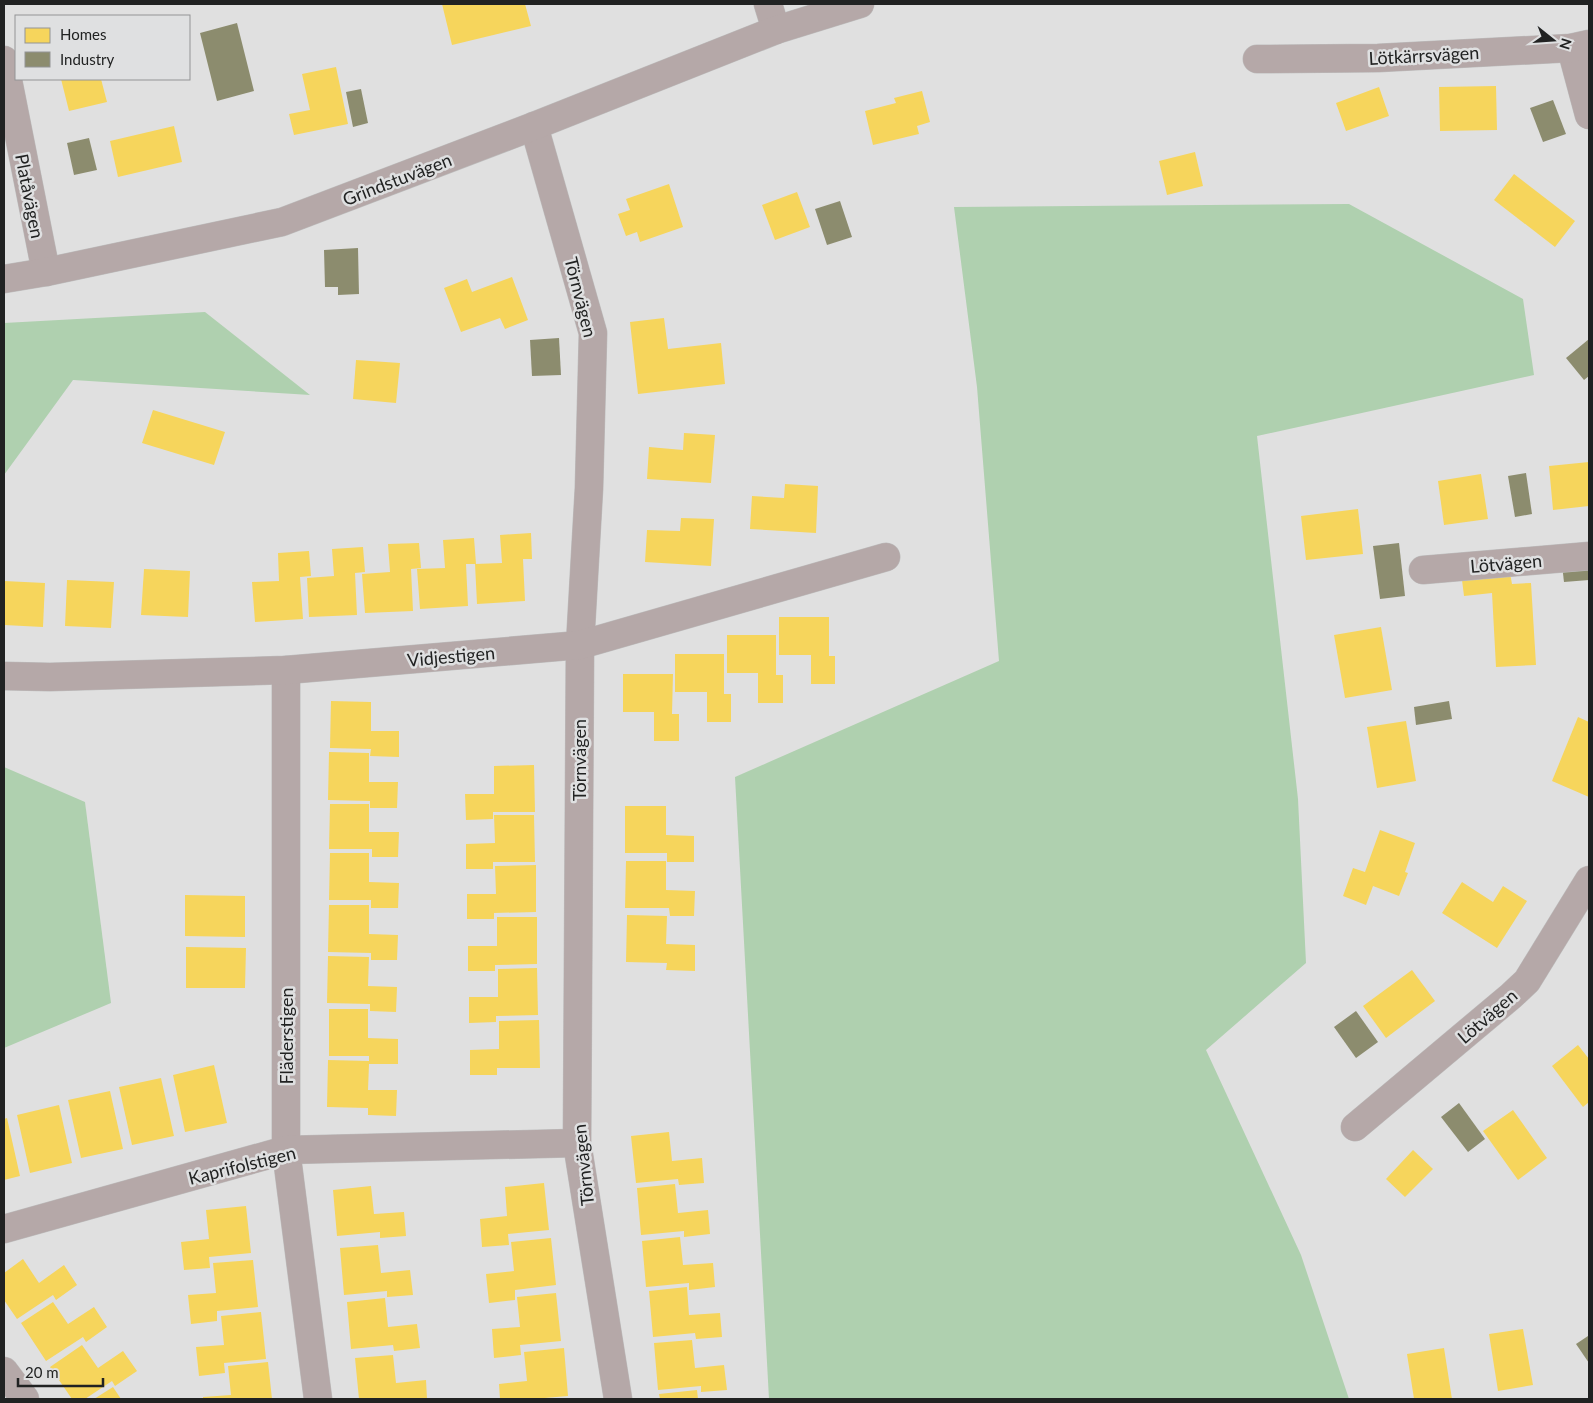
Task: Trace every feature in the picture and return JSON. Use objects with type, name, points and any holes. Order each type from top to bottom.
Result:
[{"type":"street","points":[[768,4],[776,30]]},
{"type":"street","name":"Grindstuvägen","points":[[4,279],[46,272],[282,222],[534,126],[776,30],[860,4]]},
{"type":"street","points":[[1580,46],[1589,115]]},
{"type":"street","name":"Lötkärrsvägen","points":[[1258,59],[1378,58],[1580,46]]},
{"type":"street","name":"Platåvägen","points":[[4,60],[46,272]]},
{"type":"street","name":"Törnvägen","points":[[534,126],[593,332],[589,488],[580,645],[577,1144],[618,1399]]},
{"type":"street","name":"Lötvägen","points":[[1423,570],[1589,556]]},
{"type":"street","name":"Vidjestigen","points":[[4,676],[50,678],[286,670],[580,645],[886,557]]},
{"type":"street","name":"Fläderstigen","points":[[286,670],[286,1150],[318,1399]]},
{"type":"street","name":"Lötvägen","points":[[1355,1128],[1527,981],[1589,880]]},
{"type":"street","name":"Kaprifolstigen","points":[[4,1229],[286,1150],[577,1144]]},
{"type":"street","points":[[4,1371],[25,1399]]},
{"type":"green space","points":[[1349,204],[1523,299],[1534,375],[1257,436],[1298,799],[1306,963],[1206,1050],[1301,1255],[1349,1399],[769,1399],[735,777],[999,661],[977,387],[954,207]]},
{"type":"green space","points":[[205,312],[310,395],[73,380],[4,475],[4,323]]},
{"type":"green space","points":[[4,767],[85,802],[111,1003],[4,1048]]},
{"type":"building: Homes","points":[[442,4],[525,4],[531,26],[452,45]]},
{"type":"building: Homes","points":[[336,67],[348,124],[294,135],[289,114],[310,110],[302,74]]},
{"type":"building: Homes","points":[[61,80],[101,80],[107,102],[69,111]]},
{"type":"building: Homes","points":[[1496,86],[1497,130],[1440,131],[1439,87]]},
{"type":"building: Homes","points":[[1379,87],[1389,116],[1346,131],[1336,103]]},
{"type":"building: Homes","points":[[922,91],[930,122],[917,126],[919,134],[873,145],[865,111],[896,103],[894,98]]},
{"type":"building: Homes","points":[[174,126],[182,162],[118,177],[110,141]]},
{"type":"building: Homes","points":[[1195,152],[1203,186],[1167,195],[1159,161]]},
{"type":"building: Homes","points":[[1514,174],[1575,221],[1555,247],[1494,200]]},
{"type":"building: Homes","points":[[669,184],[683,227],[640,242],[637,232],[626,236],[618,214],[630,210],[626,199]]},
{"type":"building: Homes","points":[[797,192],[810,227],[775,240],[762,205]]},
{"type":"building: Homes","points":[[512,277],[528,320],[505,329],[500,318],[461,332],[444,288],[467,279],[472,292]]},
{"type":"building: Homes","points":[[664,318],[668,349],[721,343],[725,384],[638,394],[630,322]]},
{"type":"building: Homes","points":[[356,360],[400,363],[396,403],[353,399]]},
{"type":"building: Homes","points":[[153,410],[225,432],[214,465],[142,443]]},
{"type":"building: Homes","points":[[684,433],[715,435],[711,483],[647,479],[649,447],[683,450]]},
{"type":"building: Homes","points":[[1589,462],[1589,506],[1553,510],[1549,466]]},
{"type":"building: Homes","points":[[1481,474],[1488,519],[1444,525],[1438,481]]},
{"type":"building: Homes","points":[[785,484],[818,486],[816,533],[750,529],[752,496],[784,498]]},
{"type":"building: Homes","points":[[1358,509],[1363,554],[1306,560],[1301,516]]},
{"type":"building: Homes","points":[[681,518],[714,519],[711,566],[645,562],[647,530],[680,531]]},
{"type":"building: Homes","points":[[531,533],[532,559],[523,559],[525,601],[477,604],[475,564],[502,563],[500,535]]},
{"type":"building: Homes","points":[[474,538],[476,564],[466,564],[468,606],[420,609],[417,569],[445,568],[443,540]]},
{"type":"building: Homes","points":[[419,543],[421,568],[411,569],[413,611],[365,613],[362,574],[390,572],[388,544]]},
{"type":"building: Homes","points":[[363,547],[365,572],[355,573],[357,615],[309,617],[307,578],[334,576],[332,549]]},
{"type":"building: Homes","points":[[309,551],[311,576],[300,577],[303,619],[255,622],[252,582],[279,581],[278,553]]},
{"type":"building: Homes","points":[[144,569],[190,571],[188,617],[141,615]]},
{"type":"building: Homes","points":[[1510,573],[1512,584],[1531,583],[1536,665],[1496,667],[1492,593],[1464,596],[1462,580]]},
{"type":"building: Homes","points":[[67,580],[114,582],[111,628],[65,626]]},
{"type":"building: Homes","points":[[4,581],[45,583],[43,627],[4,625]]},
{"type":"building: Homes","points":[[779,617],[829,617],[829,656],[835,656],[835,684],[811,684],[811,655],[779,655]]},
{"type":"building: Homes","points":[[1381,627],[1392,690],[1345,698],[1334,635]]},
{"type":"building: Homes","points":[[727,635],[776,635],[776,675],[783,675],[783,703],[758,703],[758,673],[727,673]]},
{"type":"building: Homes","points":[[675,654],[724,654],[724,694],[731,694],[731,722],[707,722],[707,692],[675,692]]},
{"type":"building: Homes","points":[[623,674],[673,674],[672,714],[679,714],[679,741],[654,741],[654,712],[623,712]]},
{"type":"building: Homes","points":[[331,701],[371,702],[371,731],[399,731],[399,757],[370,756],[371,749],[330,748]]},
{"type":"building: Homes","points":[[1578,717],[1589,722],[1589,797],[1552,781]]},
{"type":"building: Homes","points":[[1406,721],[1416,781],[1377,788],[1367,727]]},
{"type":"building: Homes","points":[[329,752],[369,753],[369,782],[398,782],[397,808],[370,808],[370,801],[328,800]]},
{"type":"building: Homes","points":[[534,765],[535,812],[493,812],[493,819],[466,820],[465,794],[494,794],[494,766]]},
{"type":"building: Homes","points":[[330,804],[369,804],[369,832],[399,832],[398,857],[372,857],[372,849],[329,849]]},
{"type":"building: Homes","points":[[625,806],[666,806],[666,835],[694,836],[694,862],[667,862],[667,853],[625,853]]},
{"type":"building: Homes","points":[[494,815],[534,815],[535,862],[493,862],[493,869],[466,869],[466,844],[495,843]]},
{"type":"building: Homes","points":[[1380,830],[1415,843],[1405,872],[1408,873],[1399,896],[1373,886],[1366,905],[1343,896],[1353,868],[1365,872]]},
{"type":"building: Homes","points":[[330,853],[369,853],[369,882],[399,883],[398,908],[371,908],[371,900],[329,900]]},
{"type":"building: Homes","points":[[626,861],[666,861],[666,890],[695,891],[694,916],[670,916],[669,908],[625,908]]},
{"type":"building: Homes","points":[[536,865],[536,912],[494,913],[494,919],[467,919],[467,894],[496,894],[495,866]]},
{"type":"building: Homes","points":[[1462,882],[1493,902],[1503,886],[1527,901],[1497,948],[1442,913]]},
{"type":"building: Homes","points":[[185,895],[245,896],[245,937],[185,936]]},
{"type":"building: Homes","points":[[329,905],[369,905],[369,934],[398,935],[397,960],[371,960],[371,953],[328,952]]},
{"type":"building: Homes","points":[[627,915],[667,916],[666,944],[695,945],[695,971],[666,970],[667,963],[626,962]]},
{"type":"building: Homes","points":[[497,917],[537,917],[537,964],[495,965],[495,971],[468,971],[468,946],[497,946]]},
{"type":"building: Homes","points":[[186,947],[246,948],[245,988],[186,988]]},
{"type":"building: Homes","points":[[328,956],[369,957],[368,986],[397,987],[396,1012],[370,1011],[370,1004],[327,1003]]},
{"type":"building: Homes","points":[[537,968],[538,1015],[496,1016],[496,1022],[469,1023],[469,997],[498,997],[498,969]]},
{"type":"building: Homes","points":[[1412,970],[1435,1001],[1386,1038],[1363,1006]]},
{"type":"building: Homes","points":[[329,1009],[368,1009],[368,1038],[398,1039],[398,1064],[369,1064],[368,1090],[397,1090],[396,1116],[368,1115],[368,1108],[327,1107],[328,1060],[369,1061],[369,1056],[329,1056]]},
{"type":"building: Homes","points":[[539,1020],[540,1068],[497,1068],[497,1075],[470,1075],[470,1050],[499,1049],[499,1021]]},
{"type":"building: Homes","points":[[1578,1045],[1589,1059],[1589,1102],[1583,1107],[1552,1066]]},
{"type":"building: Homes","points":[[214,1065],[227,1123],[185,1132],[173,1075]]},
{"type":"building: Homes","points":[[161,1078],[174,1136],[132,1145],[119,1087]]},
{"type":"building: Homes","points":[[110,1091],[123,1149],[81,1158],[68,1100]]},
{"type":"building: Homes","points":[[59,1105],[72,1163],[30,1173],[17,1115]]},
{"type":"building: Homes","points":[[1513,1110],[1547,1158],[1518,1180],[1483,1131]]},
{"type":"building: Homes","points":[[7,1118],[20,1176],[4,1180],[4,1119]]},
{"type":"building: Homes","points":[[669,1132],[672,1161],[702,1158],[704,1183],[679,1185],[678,1179],[636,1183],[631,1136]]},
{"type":"building: Homes","points":[[1413,1150],[1433,1169],[1405,1197],[1386,1179]]},
{"type":"building: Homes","points":[[544,1183],[549,1230],[508,1234],[509,1245],[482,1247],[480,1219],[507,1216],[505,1187]]},
{"type":"building: Homes","points":[[675,1184],[678,1213],[708,1210],[710,1234],[684,1237],[684,1231],[641,1235],[637,1188]]},
{"type":"building: Homes","points":[[371,1186],[374,1214],[404,1212],[406,1236],[380,1238],[380,1232],[337,1236],[333,1190]]},
{"type":"building: Homes","points":[[246,1206],[251,1253],[209,1257],[210,1268],[184,1270],[181,1242],[209,1239],[206,1210]]},
{"type":"building: Homes","points":[[680,1237],[683,1265],[713,1263],[715,1287],[689,1290],[689,1283],[646,1287],[642,1241]]},
{"type":"building: Homes","points":[[551,1238],[556,1285],[515,1290],[515,1300],[489,1303],[486,1274],[514,1271],[511,1242]]},
{"type":"building: Homes","points":[[378,1245],[381,1273],[410,1270],[413,1295],[387,1297],[387,1291],[344,1295],[340,1248]]},
{"type":"building: Homes","points":[[23,1259],[39,1283],[64,1265],[77,1285],[56,1300],[53,1295],[17,1319],[4,1300],[4,1273]]},
{"type":"building: Homes","points":[[253,1260],[258,1307],[217,1311],[217,1321],[191,1324],[188,1295],[216,1293],[213,1263]]},
{"type":"building: Homes","points":[[687,1287],[689,1315],[720,1313],[722,1337],[696,1339],[695,1333],[653,1337],[649,1291]]},
{"type":"building: Homes","points":[[556,1293],[561,1341],[520,1345],[521,1355],[494,1358],[492,1329],[520,1327],[517,1297]]},
{"type":"building: Homes","points":[[385,1298],[388,1327],[417,1324],[420,1348],[394,1351],[393,1345],[351,1349],[347,1302]]},
{"type":"building: Homes","points":[[53,1302],[68,1324],[94,1307],[107,1327],[86,1342],[83,1337],[46,1361],[21,1323]]},
{"type":"building: Homes","points":[[261,1312],[266,1359],[224,1363],[225,1373],[199,1376],[196,1347],[224,1345],[221,1316]]},
{"type":"building: Homes","points":[[1523,1329],[1533,1385],[1498,1391],[1489,1334]]},
{"type":"building: Homes","points":[[692,1340],[695,1368],[724,1365],[727,1390],[701,1392],[701,1386],[658,1390],[654,1343]]},
{"type":"building: Homes","points":[[82,1345],[98,1368],[123,1351],[137,1371],[115,1386],[112,1381],[85,1399],[72,1399],[50,1367]]},
{"type":"building: Homes","points":[[564,1348],[568,1396],[500,1399],[499,1384],[527,1381],[524,1352]]},
{"type":"building: Homes","points":[[1444,1348],[1452,1399],[1414,1399],[1407,1354]]},
{"type":"building: Homes","points":[[393,1355],[396,1383],[426,1380],[427,1399],[359,1399],[355,1358]]},
{"type":"building: Homes","points":[[268,1362],[272,1399],[203,1399],[203,1397],[231,1395],[228,1366]]},
{"type":"building: Homes","points":[[113,1387],[121,1399],[94,1399]]},
{"type":"building: Homes","points":[[697,1390],[698,1399],[660,1399],[659,1394]]},
{"type":"building: Industry","points":[[237,23],[254,91],[217,101],[200,33]]},
{"type":"building: Industry","points":[[361,89],[368,123],[353,127],[346,92]]},
{"type":"building: Industry","points":[[1553,100],[1566,134],[1543,142],[1530,108]]},
{"type":"building: Industry","points":[[89,138],[97,170],[74,175],[67,143]]},
{"type":"building: Industry","points":[[840,201],[852,237],[827,245],[815,209]]},
{"type":"building: Industry","points":[[358,248],[359,294],[338,295],[338,287],[325,287],[324,250]]},
{"type":"building: Industry","points":[[559,338],[561,375],[532,376],[530,340]]},
{"type":"building: Industry","points":[[1589,339],[1589,376],[1584,380],[1566,358]]},
{"type":"building: Industry","points":[[1526,473],[1532,514],[1515,517],[1508,476]]},
{"type":"building: Industry","points":[[1399,543],[1405,596],[1380,599],[1373,546]]},
{"type":"building: Industry","points":[[1589,562],[1589,580],[1564,582],[1562,565]]},
{"type":"building: Industry","points":[[1449,701],[1452,719],[1416,725],[1414,707]]},
{"type":"building: Industry","points":[[1356,1011],[1378,1042],[1356,1058],[1334,1027]]},
{"type":"building: Industry","points":[[1459,1103],[1485,1139],[1468,1152],[1441,1117]]},
{"type":"building: Industry","points":[[1588,1336],[1589,1338],[1589,1363],[1576,1344]]}]
